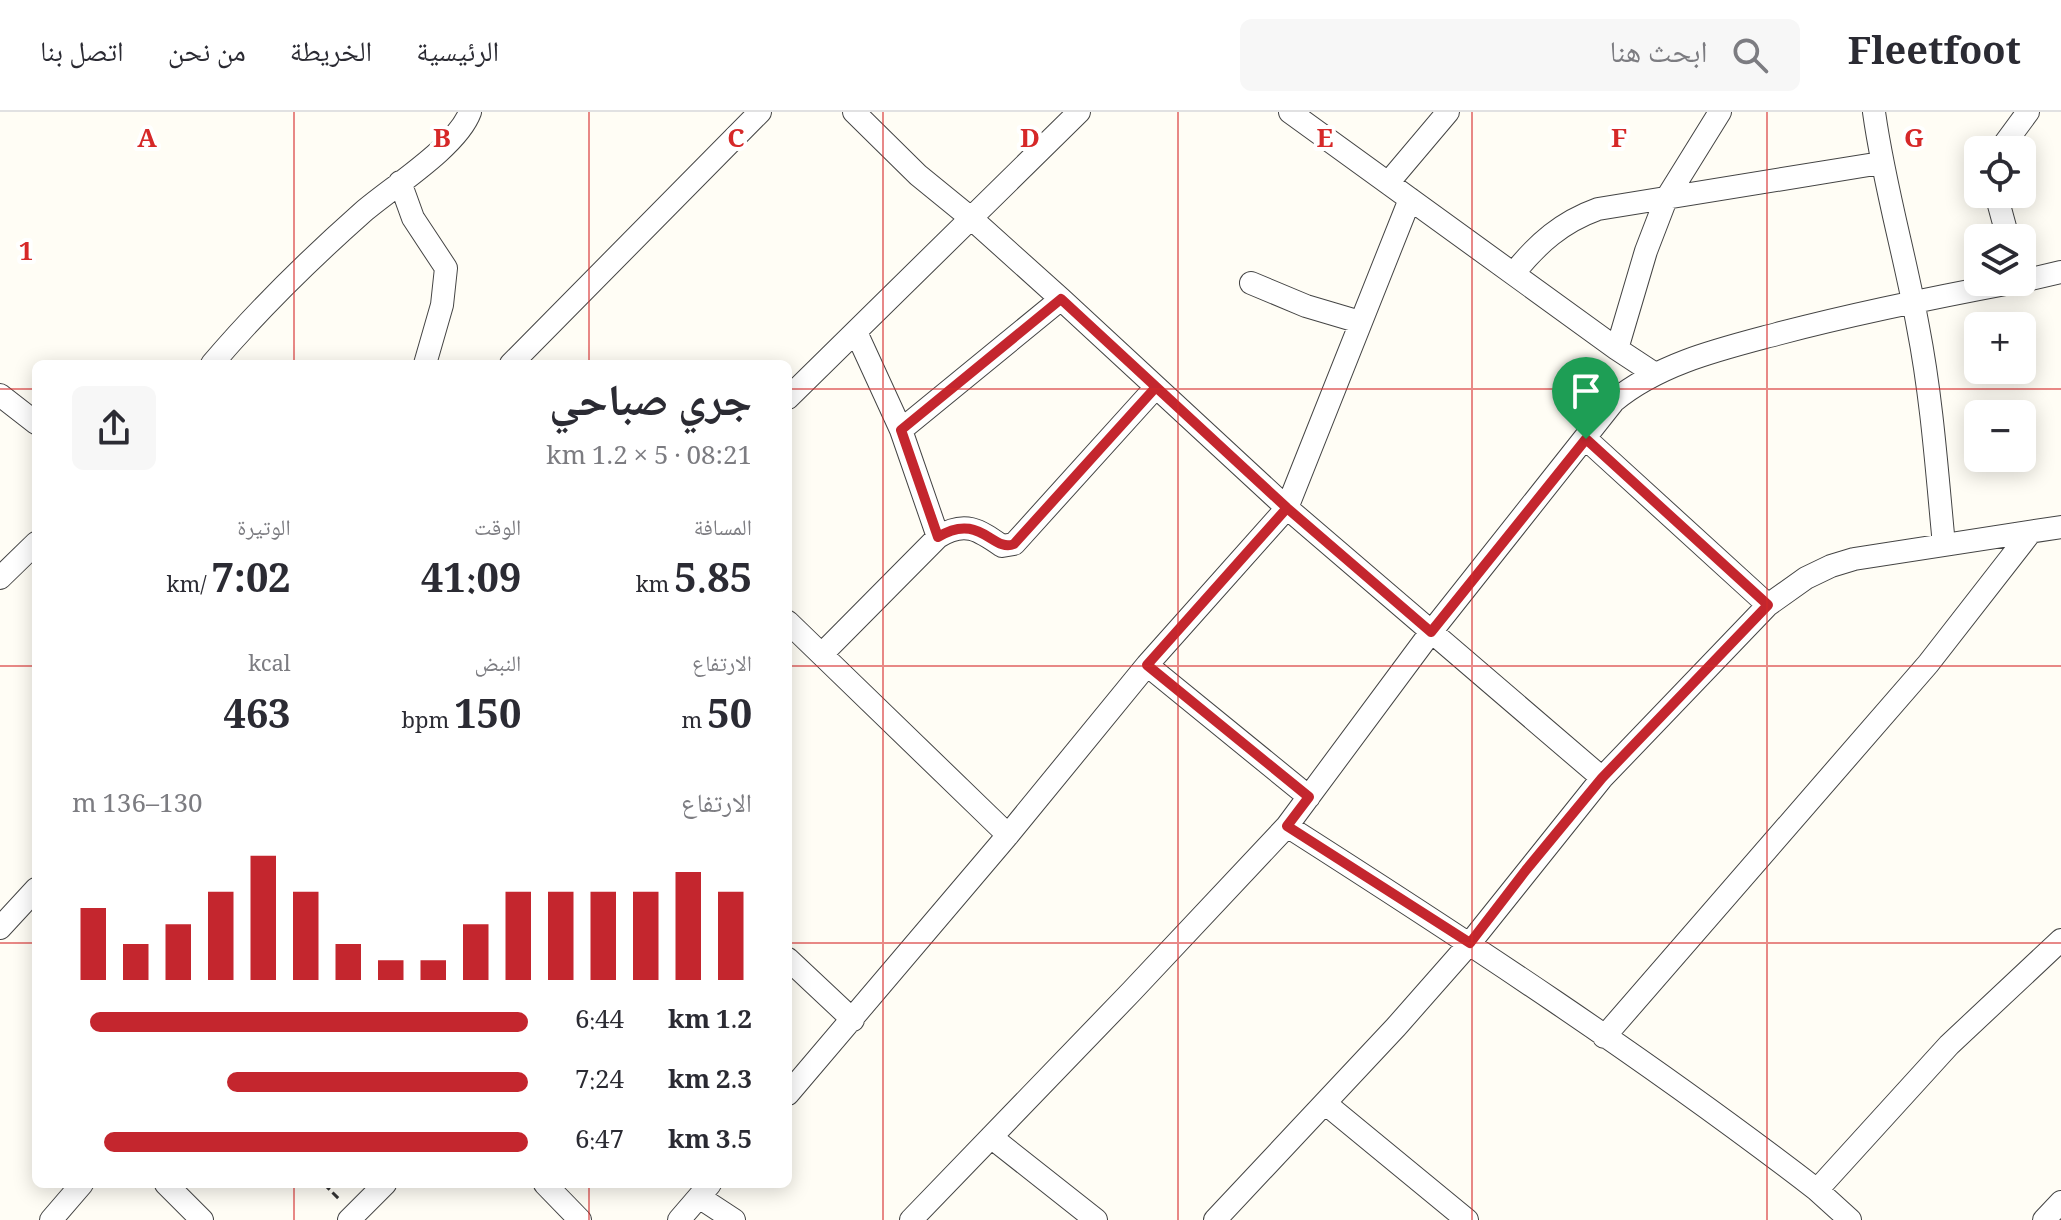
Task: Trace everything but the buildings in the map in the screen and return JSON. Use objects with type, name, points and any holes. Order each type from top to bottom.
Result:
[{"type":"street","points":[[216,360],[289,281],[449,140],[470,112]]},
{"type":"street","points":[[522,360],[760,112]]},
{"type":"street","points":[[854,112],[918,175],[1061,299],[1287,508],[1602,778]]},
{"type":"street","points":[[792,394],[1079,112]]},
{"type":"street","points":[[1290,112],[1655,374]]},
{"type":"street","points":[[1617,349],[1646,251],[1666,199],[1720,112]]},
{"type":"street","points":[[1874,112],[1881,163],[1914,301],[1929,396],[1944,545]]},
{"type":"street","points":[[2010,136],[2028,112]]},
{"type":"street","points":[[1388,183],[1444,114]]},
{"type":"street","points":[[1514,273],[1543,241],[1582,215],[1598,209],[1881,163]]},
{"type":"street","points":[[400,182],[413,218],[446,268],[442,305],[426,360]]},
{"type":"street","points":[[792,1089],[1008,835],[1147,665],[1287,508],[1410,199]]},
{"type":"street","points":[[2036,278],[2061,272]]},
{"type":"street","points":[[1251,283],[1306,306],[1360,322]]},
{"type":"street","points":[[911,1220],[1287,826],[1431,632],[1614,401],[1631,387],[1672,366],[1753,340],[1964,292]]},
{"type":"street","points":[[901,430],[1061,299]]},
{"type":"street","points":[[856,332],[901,430],[938,537]]},
{"type":"street","points":[[823,653],[938,537],[954,529],[972,529],[984,532],[1002,546],[1014,544],[1156,387]]},
{"type":"street","points":[[0,395],[32,420]]},
{"type":"street","points":[[1586,439],[1768,605]]},
{"type":"street","points":[[1215,1220],[1326,1104],[1470,943],[1602,778],[1768,605],[1806,578],[1831,566],[1886,552],[2061,527]]},
{"type":"street","points":[[1604,1037],[1918,676],[2030,533]]},
{"type":"street","points":[[0,578],[32,547]]},
{"type":"street","points":[[792,626],[1008,835]]},
{"type":"street","points":[[1147,665],[1309,797]]},
{"type":"street","points":[[1287,826],[1470,943],[1714,1112],[1817,1190],[1844,1218]]},
{"type":"street","points":[[0,928],[32,893]]},
{"type":"street","points":[[1817,1190],[1949,1045],[2061,940]]},
{"type":"street","points":[[792,963],[853,1020]]},
{"type":"street","points":[[1326,1104],[1467,1220]]},
{"type":"street","points":[[991,1137],[1096,1220]]},
{"type":"street","points":[[51,1220],[79,1188]]},
{"type":"street","points":[[170,1188],[202,1220]]},
{"type":"street","points":[[352,1217],[381,1188]]},
{"type":"street","points":[[549,1188],[580,1220]]},
{"type":"street","points":[[679,1220],[704,1190],[734,1220]]},
{"type":"street","points":[[2044,1220],[2061,1202]]},
{"type":"path","points":[[327,1188],[352,1217]]},
{"type":"route","points":[[1586,439],[1431,632],[1287,508],[1156,387],[1061,299],[901,430],[938,537],[954,529],[979,530],[1008,547],[1156,387],[1222,447],[1287,508],[1147,665],[1309,797],[1287,826],[1470,943],[1602,778],[1768,605],[1586,439]]}]
